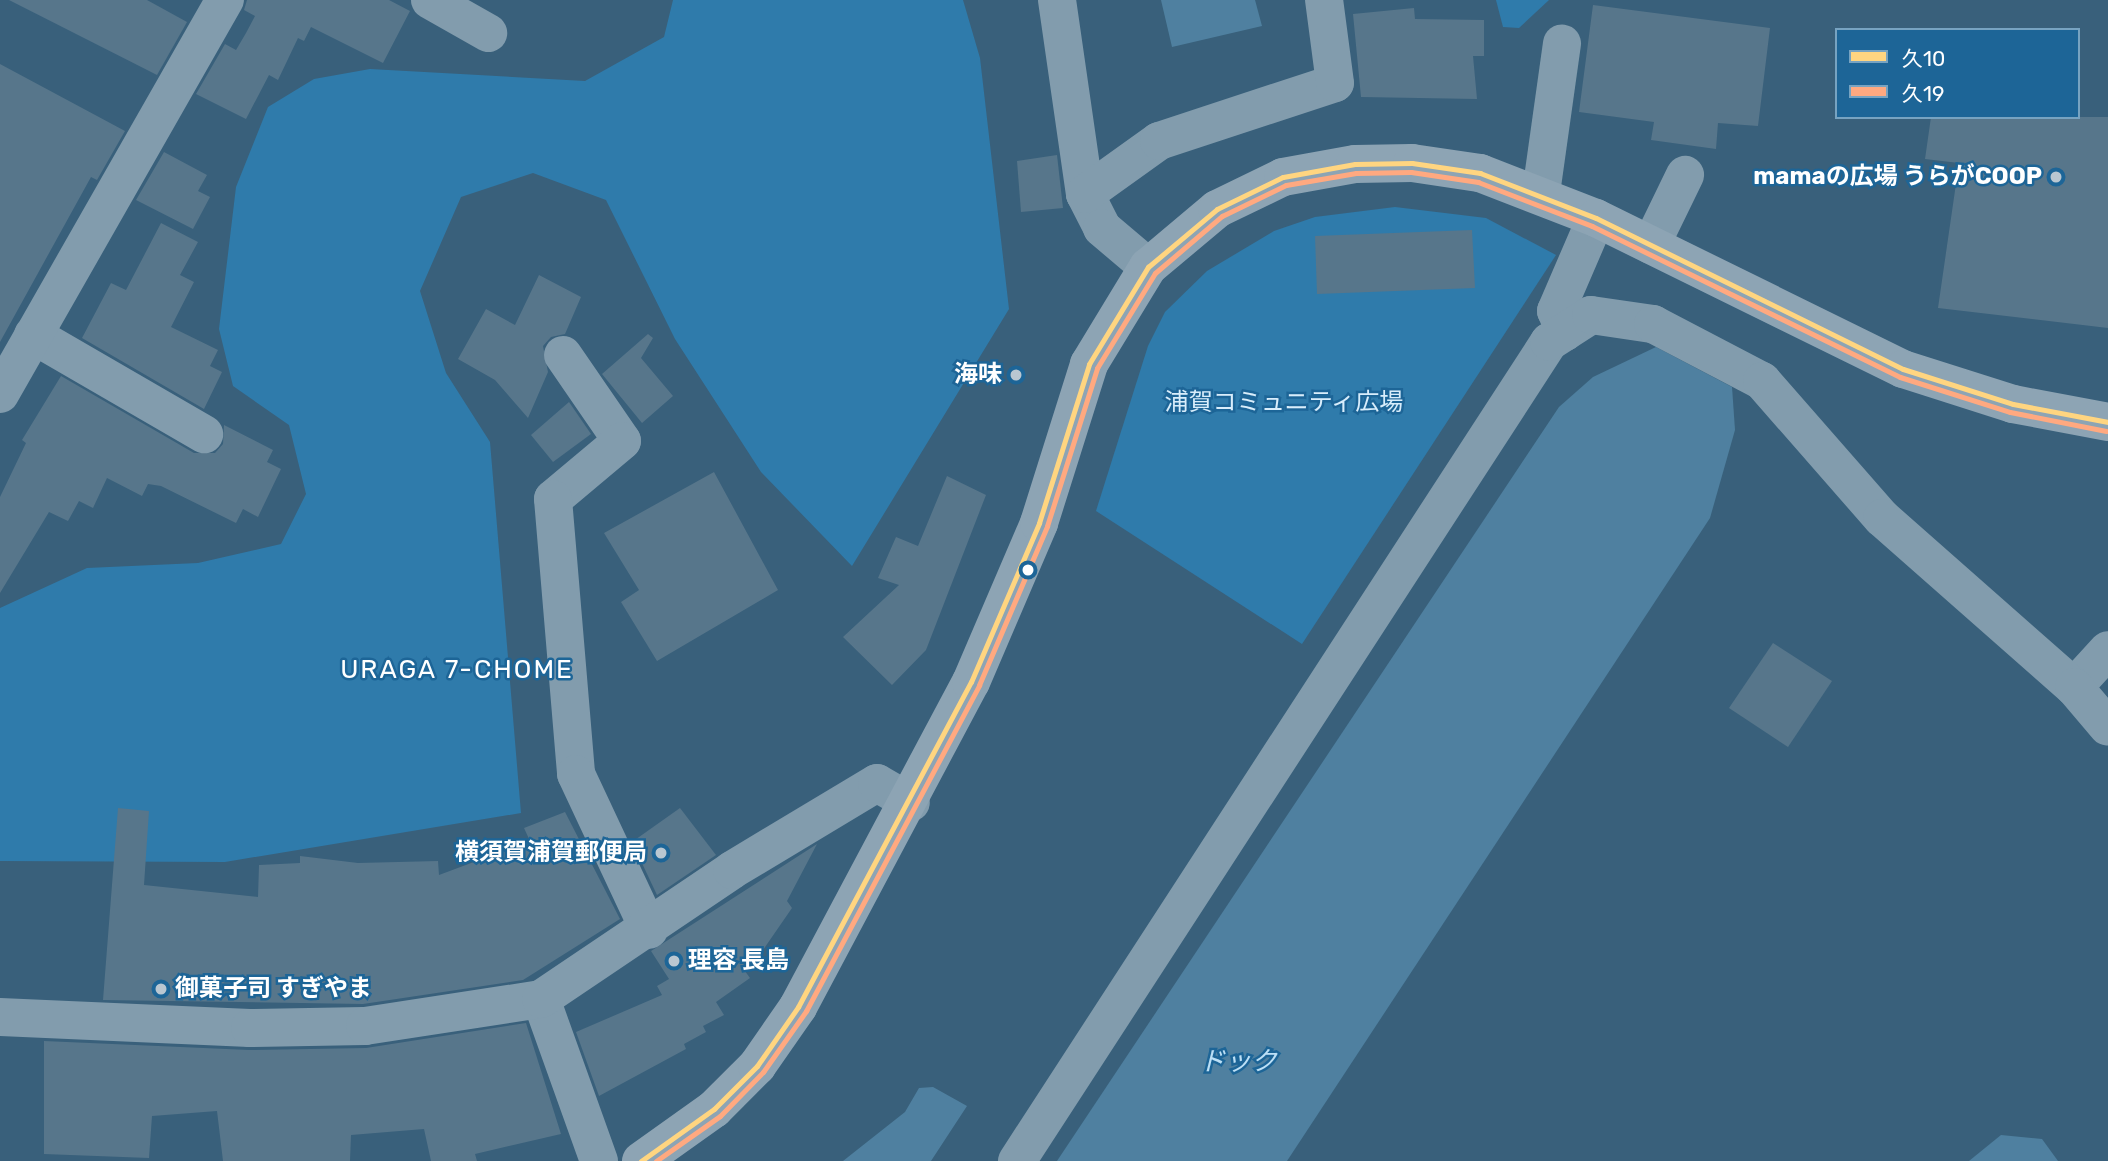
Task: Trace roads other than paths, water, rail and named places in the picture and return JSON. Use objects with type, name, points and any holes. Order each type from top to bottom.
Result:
[{"type":"main road","points":[[641,1161],[690,1131],[778,1038],[911,803],[971,682],[1039,523],[1089,364],[1148,267],[1217,209],[1283,177],[1355,163],[1442,166],[1541,193],[1903,369],[2013,404],[2108,422]]},
{"type":"street","points":[[0,394],[225,0]]},
{"type":"street","points":[[430,0],[488,33]]},
{"type":"street","points":[[1057,0],[1085,194],[1102,228],[1148,267]]},
{"type":"street","points":[[1085,194],[1159,141],[1335,83],[1324,0]]},
{"type":"street","points":[[1541,193],[1562,43]]},
{"type":"street","points":[[1651,245],[1685,174]]},
{"type":"street","points":[[1565,332],[1556,311],[1596,218]]},
{"type":"street","points":[[1017,1161],[1549,342],[1591,315],[1653,324],[1762,381],[1882,518],[2074,687],[2108,727]]},
{"type":"street","points":[[33,335],[204,434]]},
{"type":"street","points":[[563,355],[622,441],[553,499],[576,774],[649,930]]},
{"type":"street","points":[[2074,687],[2108,650]]},
{"type":"street","points":[[0,1017],[250,1028],[365,1026],[541,999],[649,930],[732,870],[877,783],[911,803]]},
{"type":"street","points":[[541,999],[599,1161]]},
{"type":"water","points":[[1161,0],[1255,0],[1262,26],[1172,47]]},
{"type":"water","name":"ドック","points":[[1656,347],[1732,387],[1735,430],[1710,518],[1287,1161],[1057,1161],[1559,407],[1593,377]]},
{"type":"water","points":[[933,1087],[967,1106],[931,1161],[843,1161],[905,1112],[919,1088]]},
{"type":"water","points":[[2001,1135],[2042,1139],[2058,1161],[1969,1161]]},
{"type":"place","name":"mamaの広場 うらがCOOP","points":[[2056,177]]},
{"type":"place","name":"海味","points":[[1016,375]]},
{"type":"place","name":"横須賀浦賀郵便局","points":[[661,853]]},
{"type":"place","name":"理容 長島","points":[[674,961]]},
{"type":"place","name":"御菓子司 すぎやま","points":[[161,989]]},
{"type":"district","name":"URAGA 7-CHOME","points":[[457,670]]},
{"type":"park label","name":"浦賀コミュニティ広場","points":[[1284,403]]}]
